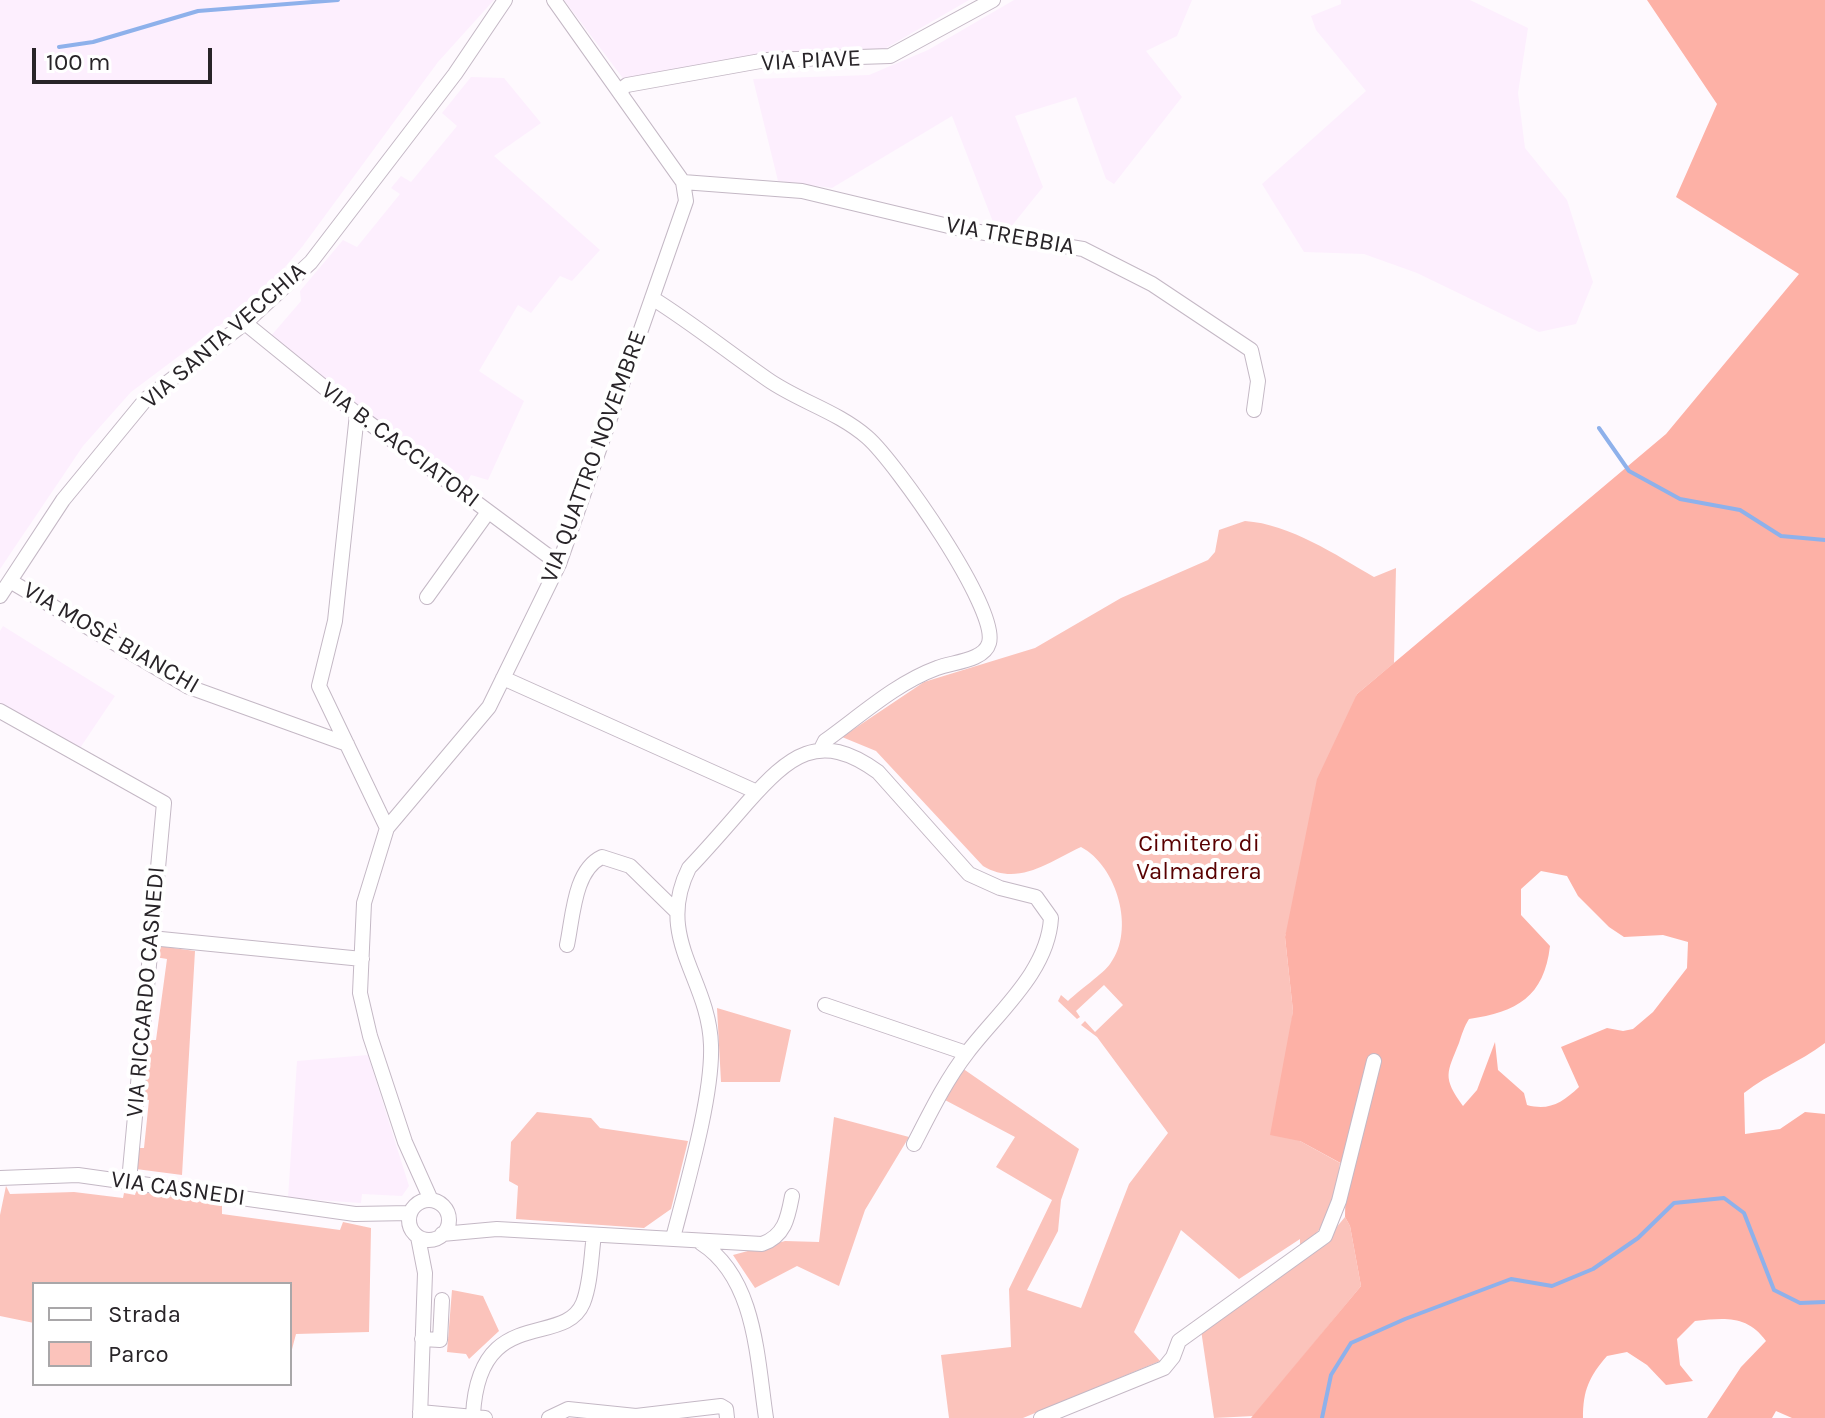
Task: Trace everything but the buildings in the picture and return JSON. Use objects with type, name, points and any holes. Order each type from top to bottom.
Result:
[{"type":"street","name":"VIA SANTA VECCHIA","points":[[0,596],[63,500],[146,399],[245,323],[311,262],[455,74],[505,0]]},
{"type":"street","points":[[554,0],[683,182]]},
{"type":"street","name":"VIA PIAVE","points":[[619,91],[627,85],[766,60],[890,56],[993,0]]},
{"type":"street","name":"VIA QUATTRO NOVEMBRE","points":[[426,1235],[412,1210],[415,1182],[370,1036],[360,993],[364,903],[387,828],[489,707],[559,564],[686,201],[683,182]]},
{"type":"street","name":"VIA TREBBIA","points":[[683,182],[802,191],[961,229],[1083,249],[1152,284],[1251,350],[1258,381],[1254,410]]},
{"type":"street","points":[[652,298],[768,380],[851,424],[870,440],[927,514],[971,584],[990,622],[989,644],[981,655],[933,669],[890,694],[825,741],[821,749]]},
{"type":"street","name":"VIA B. CACCIATORI","points":[[245,323],[357,414],[559,564]]},
{"type":"street","points":[[357,414],[335,621],[319,686],[387,828]]},
{"type":"street","points":[[427,597],[488,512]]},
{"type":"street","name":"VIA MOSÈ BIANCHI","points":[[10,581],[189,687],[347,744]]},
{"type":"street","points":[[503,678],[757,792]]},
{"type":"street","name":"VIA RICCARDO CASNEDI","points":[[0,711],[164,803],[129,1181]]},
{"type":"street","points":[[673,1238],[711,1056],[706,1016],[678,936],[676,911],[680,886],[689,868],[782,764],[821,749],[862,760],[878,772],[969,874],[1000,888],[1036,897],[1048,909],[1050,928],[1026,982],[966,1053],[914,1144]]},
{"type":"street","points":[[567,945],[581,882],[587,867],[602,857],[630,866],[676,911]]},
{"type":"street","points":[[151,938],[362,959]]},
{"type":"street","points":[[825,1005],[966,1053]]},
{"type":"street","points":[[1041,1418],[1164,1368],[1173,1357],[1179,1341],[1325,1236],[1339,1201],[1374,1061]]},
{"type":"street","name":"VIA QUATTRO NOVEMBRE","points":[[405,1142],[431,1200]]},
{"type":"street","name":"VIA CASNEDI","points":[[0,1178],[78,1175],[129,1181],[355,1214],[426,1235]]},
{"type":"street","points":[[426,1235],[497,1229],[762,1244],[775,1238],[785,1226],[792,1196]]},
{"type":"street","points":[[431,1200],[443,1206],[449,1218]]},
{"type":"street","name":"VIA CASNEDI","points":[[355,1214],[412,1210],[431,1200]]},
{"type":"street","points":[[426,1235],[449,1218],[497,1229]]},
{"type":"street","points":[[426,1235],[420,1415],[479,1416],[475,1383],[493,1353],[506,1341],[565,1320],[583,1303],[594,1235]]},
{"type":"street","points":[[701,1242],[723,1261],[747,1307],[766,1418]]},
{"type":"street","points":[[723,1261],[727,1250],[737,1244]]},
{"type":"street","points":[[422,1339],[440,1340],[442,1300]]},
{"type":"street","points":[[549,1418],[568,1409],[636,1417],[721,1406],[726,1409],[727,1418]]},
{"type":"shaded area","points":[[0,0],[494,0],[438,62],[302,247],[263,293],[131,392],[83,446],[0,569]]},
{"type":"shaded area","points":[[564,0],[969,0],[881,51],[770,52],[625,81]]},
{"type":"shaded area","points":[[1014,0],[1192,0],[1177,36],[1146,51],[1182,97],[1114,184],[1106,179],[1076,97],[1015,116],[1043,187],[1010,228],[995,227],[952,116],[832,188],[778,181],[753,79],[869,75],[928,50]]},
{"type":"shaded area","points":[[1341,0],[1470,0],[1528,28],[1518,93],[1525,148],[1567,200],[1593,282],[1576,324],[1539,332],[1417,273],[1364,254],[1304,252],[1262,184],[1366,91],[1316,30],[1311,16],[1341,4]]},
{"type":"shaded area","points":[[1647,0],[1825,0],[1825,1043],[1744,1093],[1745,1134],[1780,1129],[1805,1112],[1825,1114],[1825,1418],[1792,1418],[1776,1411],[1772,1418],[1707,1418],[1741,1367],[1766,1341],[1751,1326],[1726,1319],[1695,1321],[1677,1339],[1680,1365],[1693,1381],[1666,1385],[1647,1365],[1627,1352],[1607,1356],[1588,1384],[1583,1418],[1251,1418],[1361,1286],[1350,1226],[1345,1217],[1346,1166],[1300,1141],[1270,1135],[1293,1011],[1285,937],[1317,779],[1357,694],[1666,434],[1799,274],[1676,197],[1717,104]],"holes":[[[1541,871],[1567,876],[1578,896],[1609,927],[1624,937],[1663,935],[1688,942],[1687,968],[1653,1012],[1633,1029],[1607,1028],[1561,1047],[1579,1087],[1561,1101],[1542,1107],[1527,1105],[1524,1093],[1498,1070],[1495,1042],[1477,1090],[1463,1106],[1452,1088],[1449,1075],[1467,1022],[1501,1012],[1525,999],[1542,978],[1547,963],[1550,946],[1521,915],[1521,889]]]},
{"type":"shaded area","points":[[471,77],[504,78],[541,123],[494,156],[600,250],[572,281],[560,276],[531,313],[518,305],[479,371],[524,401],[488,480],[471,475],[464,488],[270,337],[301,301],[300,291],[343,240],[357,247],[400,194],[391,188],[401,176],[411,182],[457,126],[442,113]]},
{"type":"shaded area","points":[[3,626],[115,696],[78,751],[0,706],[0,631]]},
{"type":"shaded area","points":[[368,1055],[409,1186],[402,1196],[362,1194],[361,1203],[288,1198],[297,1061]]},
{"type":"green space","name":"Cimitero di Valmadrera","points":[[1245,521],[1296,534],[1374,577],[1396,568],[1394,663],[1357,694],[1285,937],[1293,1011],[1289,1042],[1300,1141],[1340,1163],[1333,1201],[1325,1221],[1300,1250],[1300,1239],[1239,1279],[1181,1230],[1134,1332],[1160,1361],[1023,1418],[949,1418],[941,1355],[1011,1347],[1009,1289],[1052,1200],[996,1167],[1015,1137],[945,1100],[962,1068],[1079,1149],[1061,1200],[1058,1231],[1027,1290],[1081,1308],[1129,1184],[1168,1133],[1097,1037],[1081,1025],[1085,1021],[1095,1032],[1123,1005],[1104,985],[1076,1011],[1080,1017],[1077,1019],[1058,1001],[1061,995],[1068,1001],[1110,964],[1122,934],[1119,900],[1113,883],[1094,856],[1081,847],[1021,873],[996,872],[983,866],[876,751],[842,737],[924,682],[1035,648],[1121,598],[1208,560],[1215,552],[1219,530]]},
{"type":"green space","points":[[159,946],[195,951],[182,1175],[136,1169],[136,1148],[144,1148],[149,1100],[141,1099],[146,1040],[156,1040],[167,959],[155,957]]},
{"type":"green space","points":[[717,1008],[791,1030],[780,1082],[721,1082]]},
{"type":"green space","points":[[537,1112],[591,1118],[600,1128],[688,1141],[671,1209],[644,1228],[516,1219],[518,1186],[509,1181],[511,1142]]},
{"type":"green space","points":[[834,1117],[909,1137],[865,1210],[839,1286],[797,1266],[755,1288],[733,1255],[785,1241],[819,1242]]},
{"type":"green space","points":[[6,1186],[10,1194],[74,1192],[123,1198],[124,1193],[135,1195],[136,1191],[222,1205],[222,1214],[340,1230],[343,1222],[371,1228],[369,1332],[296,1334],[292,1349],[292,1282],[32,1282],[32,1323],[0,1316],[0,1215]]},
{"type":"green space","points":[[1345,1217],[1350,1226],[1361,1286],[1254,1416],[1214,1418],[1201,1330],[1330,1235]]},
{"type":"green space","points":[[452,1290],[483,1296],[499,1331],[469,1359],[466,1354],[447,1352]]},
{"type":"waterway","points":[[59,47],[93,42],[198,11],[338,0]]},
{"type":"waterway","points":[[1599,428],[1629,471],[1680,499],[1740,510],[1781,536],[1825,540]]},
{"type":"waterway","points":[[1322,1418],[1331,1375],[1351,1343],[1511,1279],[1552,1286],[1593,1269],[1638,1238],[1674,1203],[1724,1198],[1744,1213],[1774,1290],[1800,1303],[1825,1302]]}]
